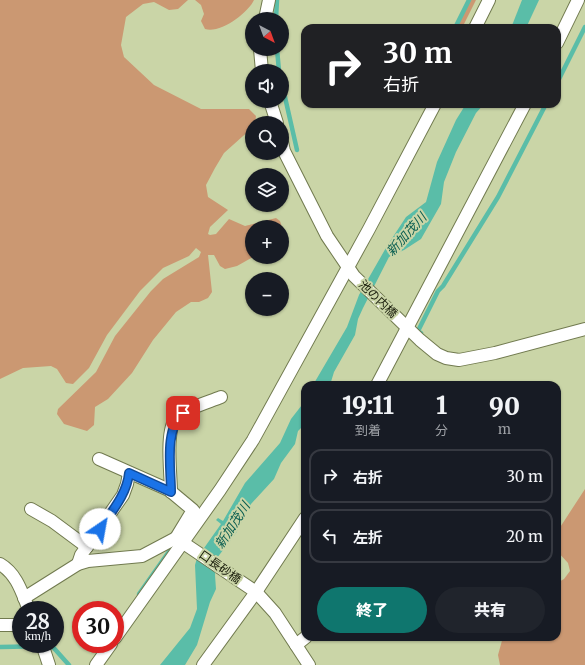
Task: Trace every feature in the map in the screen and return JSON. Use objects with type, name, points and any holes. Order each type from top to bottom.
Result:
[{"type":"street","points":[[266,12],[269,0]]},
{"type":"street","points":[[477,24],[489,0]]},
{"type":"street","points":[[561,35],[578,0]]},
{"type":"street","points":[[124,625],[253,440],[351,271],[433,108]]},
{"type":"street","points":[[379,381],[404,325],[524,108]]},
{"type":"street","name":"池の内橋","points":[[289,160],[327,236],[351,271],[404,325],[437,354],[446,358],[460,360],[585,329]]},
{"type":"street","points":[[171,492],[171,433],[176,418],[183,413],[221,397]]},
{"type":"street","points":[[99,458],[171,492],[194,510],[183,542]]},
{"type":"street","points":[[78,564],[81,555],[123,495],[128,484],[129,473]]},
{"type":"street","points":[[31,509],[52,521],[87,547]]},
{"type":"street","points":[[203,665],[253,590],[301,524]]},
{"type":"street","points":[[24,598],[78,564],[88,561],[142,556],[183,542]]},
{"type":"street","name":"口長砂橋","points":[[183,542],[253,590],[275,613],[309,665]]},
{"type":"street","points":[[0,564],[14,577],[25,601]]},
{"type":"street","points":[[0,624],[12,625]]},
{"type":"street","points":[[296,645],[301,641]]},
{"type":"street","points":[[45,653],[49,665]]},
{"type":"street","points":[[96,665],[105,653]]},
{"type":"shaded area","points":[[0,0],[188,0],[178,9],[169,10],[154,2],[143,4],[126,17],[121,45],[124,57],[154,85],[201,109],[249,109],[256,116],[245,116],[245,134],[224,153],[206,185],[208,197],[228,210],[210,227],[208,234],[216,234],[229,219],[245,226],[245,262],[237,266],[225,269],[220,266],[214,255],[208,255],[212,292],[208,298],[199,302],[191,302],[176,312],[153,340],[132,373],[108,399],[95,407],[94,425],[87,431],[64,424],[57,414],[58,409],[96,372],[115,336],[151,291],[163,279],[199,257],[201,252],[196,248],[189,256],[163,268],[140,291],[107,335],[89,368],[73,384],[66,383],[57,369],[51,366],[23,368],[0,379]]},
{"type":"shaded area","points":[[195,0],[254,0],[246,11],[233,21],[211,30],[205,29],[201,21],[204,14],[201,5]]},
{"type":"shaded area","points":[[470,0],[476,0],[464,24],[458,24]]},
{"type":"shaded area","points":[[276,218],[279,220],[268,220]]},
{"type":"shaded area","points":[[585,489],[585,665],[500,665],[498,655],[502,641],[561,641],[561,581],[570,571],[568,563],[561,555],[561,526]]},
{"type":"water","points":[[522,0],[539,0],[528,24],[513,24]]},
{"type":"water","name":"新加茂川","points":[[464,108],[480,108],[476,113],[456,152],[444,182],[441,204],[421,239],[404,250],[389,257],[358,319],[355,335],[334,372],[331,381],[315,381],[347,327],[359,295],[387,246],[406,217],[426,202],[437,162],[456,120]]},
{"type":"water","name":"新加茂川","points":[[301,406],[301,428],[298,431],[295,444],[281,463],[274,479],[251,504],[236,533],[217,558],[215,575],[216,589],[210,602],[197,645],[185,665],[160,665],[190,628],[197,609],[195,565],[197,558],[221,524],[216,520],[218,518],[223,521],[245,483],[280,443],[291,419]]},
{"type":"waterway","points":[[276,12],[277,0]]},
{"type":"waterway","points":[[457,24],[469,0]]},
{"type":"waterway","points":[[561,75],[585,27]]},
{"type":"waterway","points":[[278,56],[278,64]]},
{"type":"waterway","points":[[287,108],[297,150]]},
{"type":"waterway","points":[[421,333],[418,331],[438,291],[443,286],[498,197],[544,108]]},
{"type":"waterway","points":[[139,594],[175,543]]},
{"type":"waterway","points":[[0,647],[52,646],[69,665]]},
{"type":"route","points":[[100,529],[123,495],[128,484],[129,473],[171,492],[171,433],[176,418],[183,413]]}]
